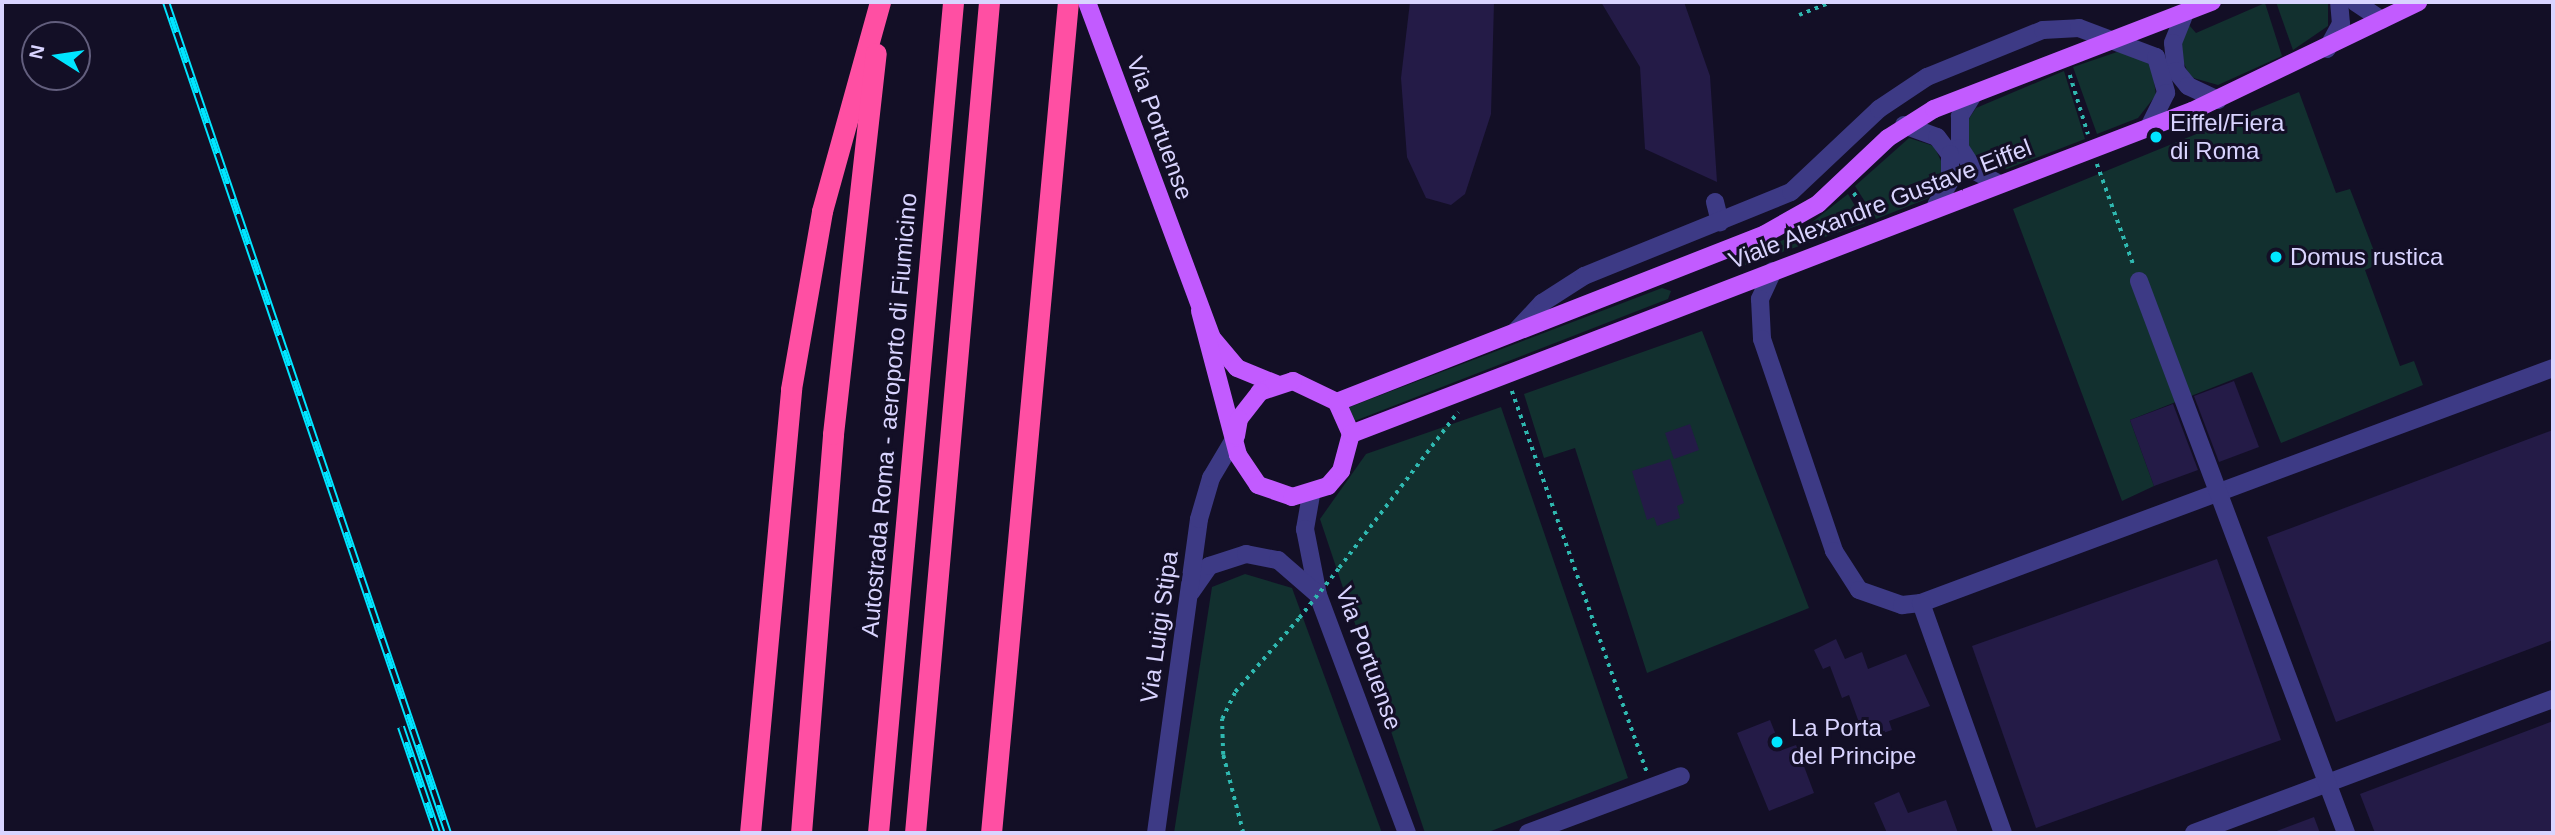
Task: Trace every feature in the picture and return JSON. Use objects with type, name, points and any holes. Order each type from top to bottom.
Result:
[{"type":"highway","points":[[750,833],[791,389],[822,211],[881,2]]},
{"type":"highway","points":[[801,833],[833,434],[881,2]]},
{"type":"highway","name":"Autostrada Roma - aeroporto di Fiumicino","points":[[878,833],[953,2]]},
{"type":"highway","points":[[915,833],[989,2]]},
{"type":"highway","points":[[991,833],[1068,2]]},
{"type":"main road","name":"Via Portuense","points":[[1087,2],[1200,311],[1236,436],[1241,463],[1258,485],[1283,496],[1311,495]]},
{"type":"main road","name":"Viale Alexandre Gustave Eiffel","points":[[1337,402],[1781,226],[1818,204],[1905,125],[1973,95],[2212,2]]},
{"type":"main road","name":"Viale Alexandre Gustave Eiffel","points":[[1351,434],[1936,205],[2148,129],[2327,49],[2418,2]]},
{"type":"main road","name":"Via Portuense","points":[[1200,311],[1225,358],[1276,384],[1310,384],[1337,402]]},
{"type":"main road","points":[[1236,436],[1248,404],[1276,384]]},
{"type":"main road","points":[[1311,495],[1341,471],[1351,434],[1337,402]]},
{"type":"street","points":[[2327,49],[2341,24],[2339,2]]},
{"type":"street","points":[[2355,2],[2382,20]]},
{"type":"street","points":[[2185,13],[2173,43],[2174,65],[2188,86],[2218,100]]},
{"type":"street","points":[[1515,332],[1542,303],[1584,276],[1720,222],[1806,182],[1879,109],[1927,77],[2053,27],[2119,39],[2151,52],[2165,75],[2163,105],[2148,129]]},
{"type":"street","points":[[1973,95],[1960,117],[1960,148],[1975,171],[1998,183]]},
{"type":"street","points":[[1905,125],[1937,137],[1950,154],[1950,181],[1936,205]]},
{"type":"street","points":[[1715,202],[1720,222]]},
{"type":"street","points":[[1773,271],[1759,304],[1762,339],[1839,562],[1867,595],[1921,603],[2553,368]]},
{"type":"street","points":[[2139,281],[2346,833]]},
{"type":"street","name":"Via Luigi Stipa","points":[[1156,833],[1188,597],[1206,491],[1236,436]]},
{"type":"street","name":"Via Portuense","points":[[1311,495],[1305,529],[1318,595],[1407,833]]},
{"type":"street","points":[[1188,597],[1209,566],[1246,554],[1287,565],[1318,595]]},
{"type":"street","points":[[1921,603],[2003,833]]},
{"type":"street","points":[[2194,833],[2553,699]]},
{"type":"street","points":[[1528,833],[1681,776]]},
{"type":"path","points":[[1799,15],[1832,2]]},
{"type":"path","points":[[2068,70],[2088,134]]},
{"type":"path","points":[[2096,162],[2139,281]]},
{"type":"path","points":[[1851,188],[1871,220]]},
{"type":"path","points":[[1512,391],[1652,787]]},
{"type":"path","points":[[1243,833],[1223,755],[1222,719],[1235,692],[1339,568],[1458,412]]},
{"type":"green space","points":[[2276,2],[2328,2],[2328,26],[2293,50]]},
{"type":"green space","points":[[2265,3],[2282,56],[2218,85],[2190,77],[2178,50],[2189,25],[2196,33]]},
{"type":"green space","points":[[2117,52],[2139,55],[2152,67],[2156,95],[2138,118],[2097,134],[2073,67]]},
{"type":"green space","points":[[2064,71],[2085,139],[2007,169],[1976,160],[1967,147],[1966,123],[1976,108]]},
{"type":"green space","points":[[2299,92],[2336,193],[2350,189],[2379,264],[2365,270],[2400,366],[2414,361],[2423,385],[2281,443],[2252,372],[2130,420],[2154,486],[2122,501],[2013,209]]},
{"type":"green space","points":[[1909,138],[1934,146],[1942,163],[1940,181],[1929,198],[1876,219],[1855,186]]},
{"type":"green space","points":[[1848,194],[1865,223],[1745,265],[1746,257],[1798,233]]},
{"type":"green space","points":[[1662,288],[1671,291],[1668,299],[1352,422],[1347,408]]},
{"type":"green space","points":[[1702,331],[1809,608],[1647,673],[1575,448],[1544,458],[1524,394]]},
{"type":"green space","points":[[1501,407],[1628,778],[1486,833],[1425,833],[1320,519],[1366,454]]},
{"type":"green space","points":[[1245,574],[1292,588],[1382,833],[1174,833],[1212,587]]},
{"type":"building","points":[[1410,2],[1494,2],[1491,114],[1465,194],[1451,205],[1426,198],[1407,157],[1401,78]]},
{"type":"building","points":[[1601,2],[1684,2],[1710,76],[1717,182],[1645,149],[1640,67]]},
{"type":"building","points":[[2234,381],[2259,447],[2219,462],[2194,396]]},
{"type":"building","points":[[2173,404],[2198,470],[2154,486],[2130,420]]},
{"type":"building","points":[[1690,424],[1699,450],[1674,459],[1665,433]]},
{"type":"building","points":[[2553,430],[2553,640],[2336,722],[2267,537]]},
{"type":"building","points":[[1670,459],[1684,503],[1677,506],[1680,518],[1657,526],[1654,517],[1647,520],[1632,471]]},
{"type":"building","points":[[2217,559],[2281,740],[2036,828],[1972,646]]},
{"type":"building","points":[[1836,639],[1845,659],[1862,652],[1868,669],[1906,654],[1930,706],[1889,721],[1892,730],[1865,739],[1849,695],[1842,698],[1830,666],[1823,669],[1814,650]]},
{"type":"building","points":[[1770,720],[1782,750],[1796,745],[1814,793],[1769,811],[1737,733]]},
{"type":"building","points":[[2553,721],[2553,833],[2375,833],[2360,794]]},
{"type":"building","points":[[1899,792],[1908,813],[1946,800],[1958,833],[1887,833],[1874,803]]},
{"type":"building","points":[[2314,817],[2320,833],[2274,833],[2274,832]]},
{"type":"railway","points":[[166,2],[448,833]]},
{"type":"railway","points":[[401,727],[437,833]]},
{"type":"place","name":"Eiffel/Fiera di Roma","points":[[2156,137]]},
{"type":"place","name":"Domus rustica","points":[[2276,257]]},
{"type":"place","name":"La Porta del Principe","points":[[1777,742]]}]
